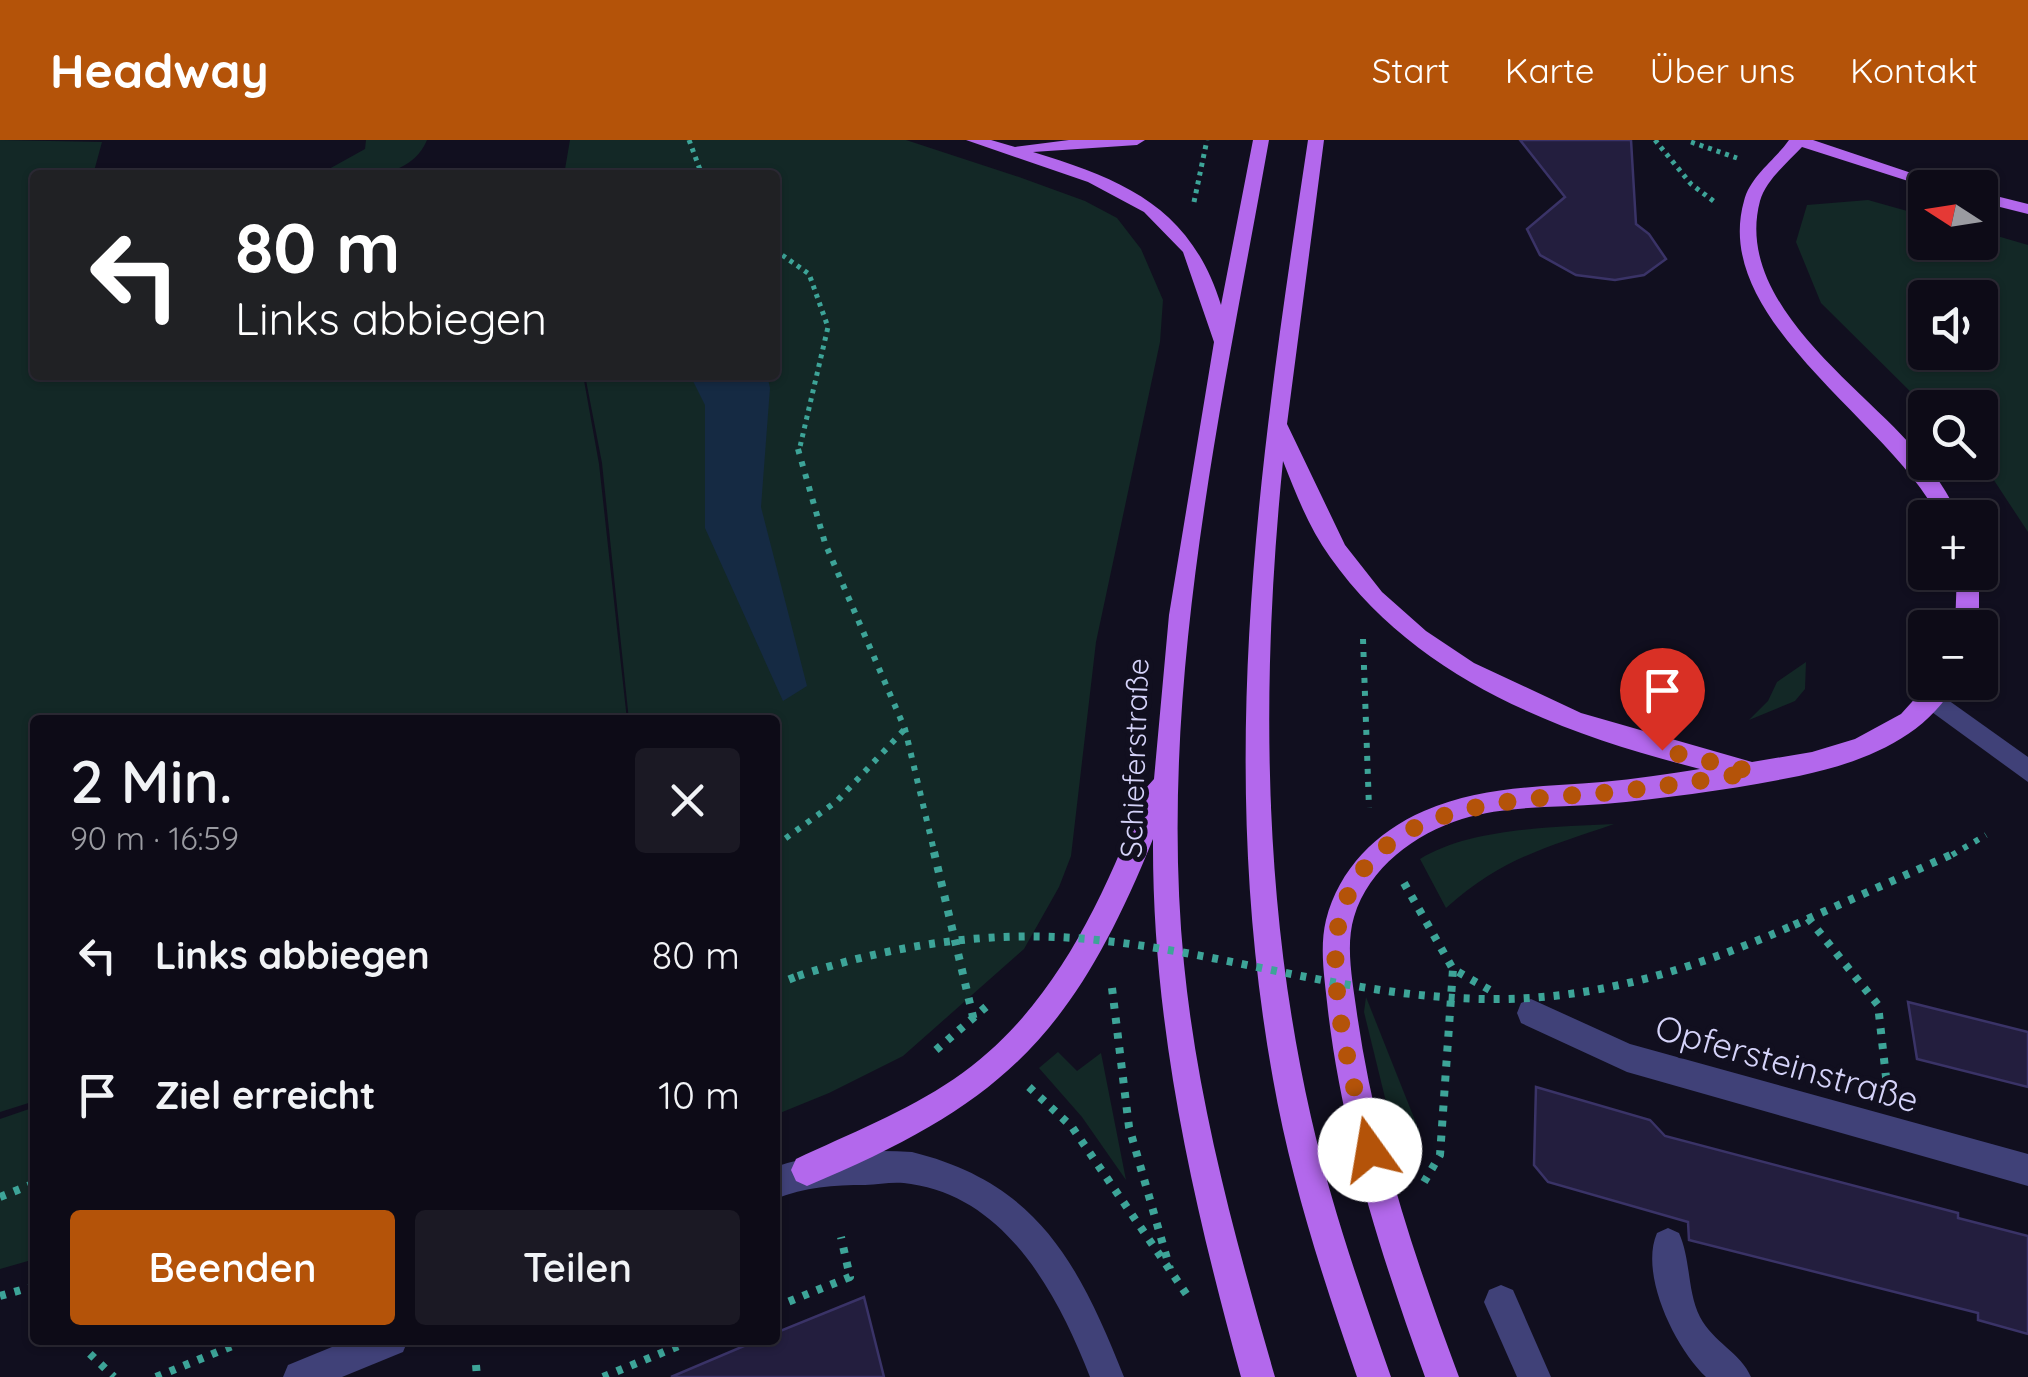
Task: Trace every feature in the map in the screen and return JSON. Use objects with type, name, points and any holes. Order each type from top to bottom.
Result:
[{"type":"main road","points":[[974,140],[1009,148],[1110,187],[1158,213],[1171,224],[1198,267],[1224,344]]},
{"type":"main road","points":[[1009,148],[1136,140]]},
{"type":"main road","name":"Schieferstraße","points":[[1258,1377],[1214,1215],[1184,1069],[1166,907],[1166,769],[1180,596],[1261,140]]},
{"type":"main road","points":[[1316,140],[1279,427],[1257,658],[1257,782],[1266,916],[1288,1083],[1340,1282],[1374,1377]]},
{"type":"main road","points":[[1908,175],[1799,140],[1753,197],[1746,226],[1753,264],[1764,292],[1787,326],[1923,471],[1940,500]]},
{"type":"main road","points":[[1998,201],[2028,209]]},
{"type":"main road","points":[[1279,427],[1317,514],[1360,582],[1389,615],[1456,664],[1527,703],[1632,743],[1753,772]]},
{"type":"main road","points":[[1442,1377],[1378,1183],[1346,1052],[1337,964],[1340,920],[1354,884],[1384,846],[1457,810],[1547,796],[1678,786],[1793,767],[1866,745],[1914,718],[1931,700]]},
{"type":"main road","points":[[807,1170],[911,1120],[979,1080],[1003,1061],[1100,938],[1166,769]]},
{"type":"street","points":[[1949,700],[2028,771]]},
{"type":"street","name":"Opfersteinstraße","points":[[1531,1013],[1627,1058],[2028,1170]]},
{"type":"street","points":[[780,1181],[807,1170],[912,1168],[958,1181],[1003,1210],[1049,1254],[1090,1329],[1107,1377]]},
{"type":"street","points":[[1668,1244],[1680,1318],[1696,1345],[1734,1377]]},
{"type":"street","points":[[1500,1302],[1534,1377]]},
{"type":"street","points":[[300,1377],[379,1345]]},
{"type":"path","points":[[689,140],[700,170]]},
{"type":"path","points":[[1190,210],[1207,140]]},
{"type":"path","points":[[1655,140],[1692,184],[1746,226]]},
{"type":"path","points":[[780,254],[809,274],[828,327],[817,386],[798,449],[825,543],[905,730],[962,980]]},
{"type":"path","points":[[1360,582],[1368,808]]},
{"type":"path","points":[[780,842],[838,801],[905,730]]},
{"type":"path","points":[[780,983],[866,953],[932,941],[1064,936],[1112,941],[1381,992],[1506,999],[1610,988],[1738,950],[1986,836]]},
{"type":"path","points":[[1399,873],[1453,968],[1440,1155],[1421,1188]]},
{"type":"path","points":[[1808,918],[1878,1005],[1891,1132]]},
{"type":"path","points":[[1045,941],[1054,924]]},
{"type":"path","points":[[1108,974],[1129,1127],[1172,1278]]},
{"type":"path","points":[[928,1058],[997,996]]},
{"type":"path","points":[[1003,1061],[1072,1128],[1120,1192],[1172,1278],[1196,1306]]},
{"type":"path","points":[[0,1197],[30,1185]]},
{"type":"path","points":[[780,1305],[850,1277],[841,1237]]},
{"type":"path","points":[[0,1296],[30,1287]]},
{"type":"path","points":[[87,1345],[87,1351],[114,1377]]},
{"type":"path","points":[[156,1377],[236,1345]]},
{"type":"path","points":[[603,1377],[681,1345]]},
{"type":"path","points":[[725,1345],[727,1352]]},
{"type":"path","points":[[476,1365],[477,1377]]},
{"type":"green space","points":[[0,140],[102,142],[94,170],[30,170],[30,380],[584,380],[599,464],[626,715],[30,715],[30,1103],[0,1112]]},
{"type":"green space","points":[[366,140],[427,140],[419,153],[396,170],[327,170],[365,149]]},
{"type":"green space","points":[[570,140],[906,140],[1085,201],[1117,218],[1141,249],[1163,300],[1160,342],[1096,642],[1071,856],[1059,887],[1024,949],[903,1056],[780,1113],[780,715],[628,715],[602,463],[586,380],[780,380],[780,170],[565,170]]},
{"type":"green space","points":[[1868,200],[1908,211],[1908,260],[1998,260],[1998,236],[2028,245],[2028,532],[1994,480],[1998,480],[1998,390],[1909,390],[1821,303],[1796,242],[1807,205]]},
{"type":"green space","points":[[1806,662],[1805,689],[1795,701],[1749,720],[1768,701],[1777,682]]},
{"type":"green space","points":[[1614,824],[1506,866],[1446,908],[1420,859],[1488,835]]},
{"type":"green space","points":[[1366,997],[1420,1133],[1420,1147],[1401,1163],[1364,1012]]},
{"type":"green space","points":[[1058,1052],[1077,1071],[1101,1053],[1126,1180],[1082,1117],[1039,1068]]},
{"type":"green space","points":[[30,1109],[30,1260],[0,1269],[0,1119]]},
{"type":"water","points":[[692,380],[768,380],[761,507],[807,686],[783,701],[705,528],[705,405]]},
{"type":"building","points":[[1520,140],[1631,140],[1636,224],[1649,234],[1666,259],[1644,275],[1615,280],[1576,275],[1540,255],[1527,229],[1565,197]]},
{"type":"building","points":[[1908,1002],[2028,1032],[2028,1087],[1917,1059]]},
{"type":"building","points":[[1536,1087],[1650,1120],[1665,1136],[1958,1213],[1958,1218],[2028,1236],[2028,1334],[1978,1320],[1978,1313],[1689,1240],[1688,1222],[1548,1182],[1534,1165]]},
{"type":"building","points":[[864,1297],[884,1377],[671,1377],[746,1345],[780,1345],[780,1331]]},
{"type":"route","points":[[1370,1150],[1346,1052],[1337,964],[1340,920],[1354,884],[1384,846],[1457,810],[1547,796],[1678,786],[1753,772],[1662,750]]}]
